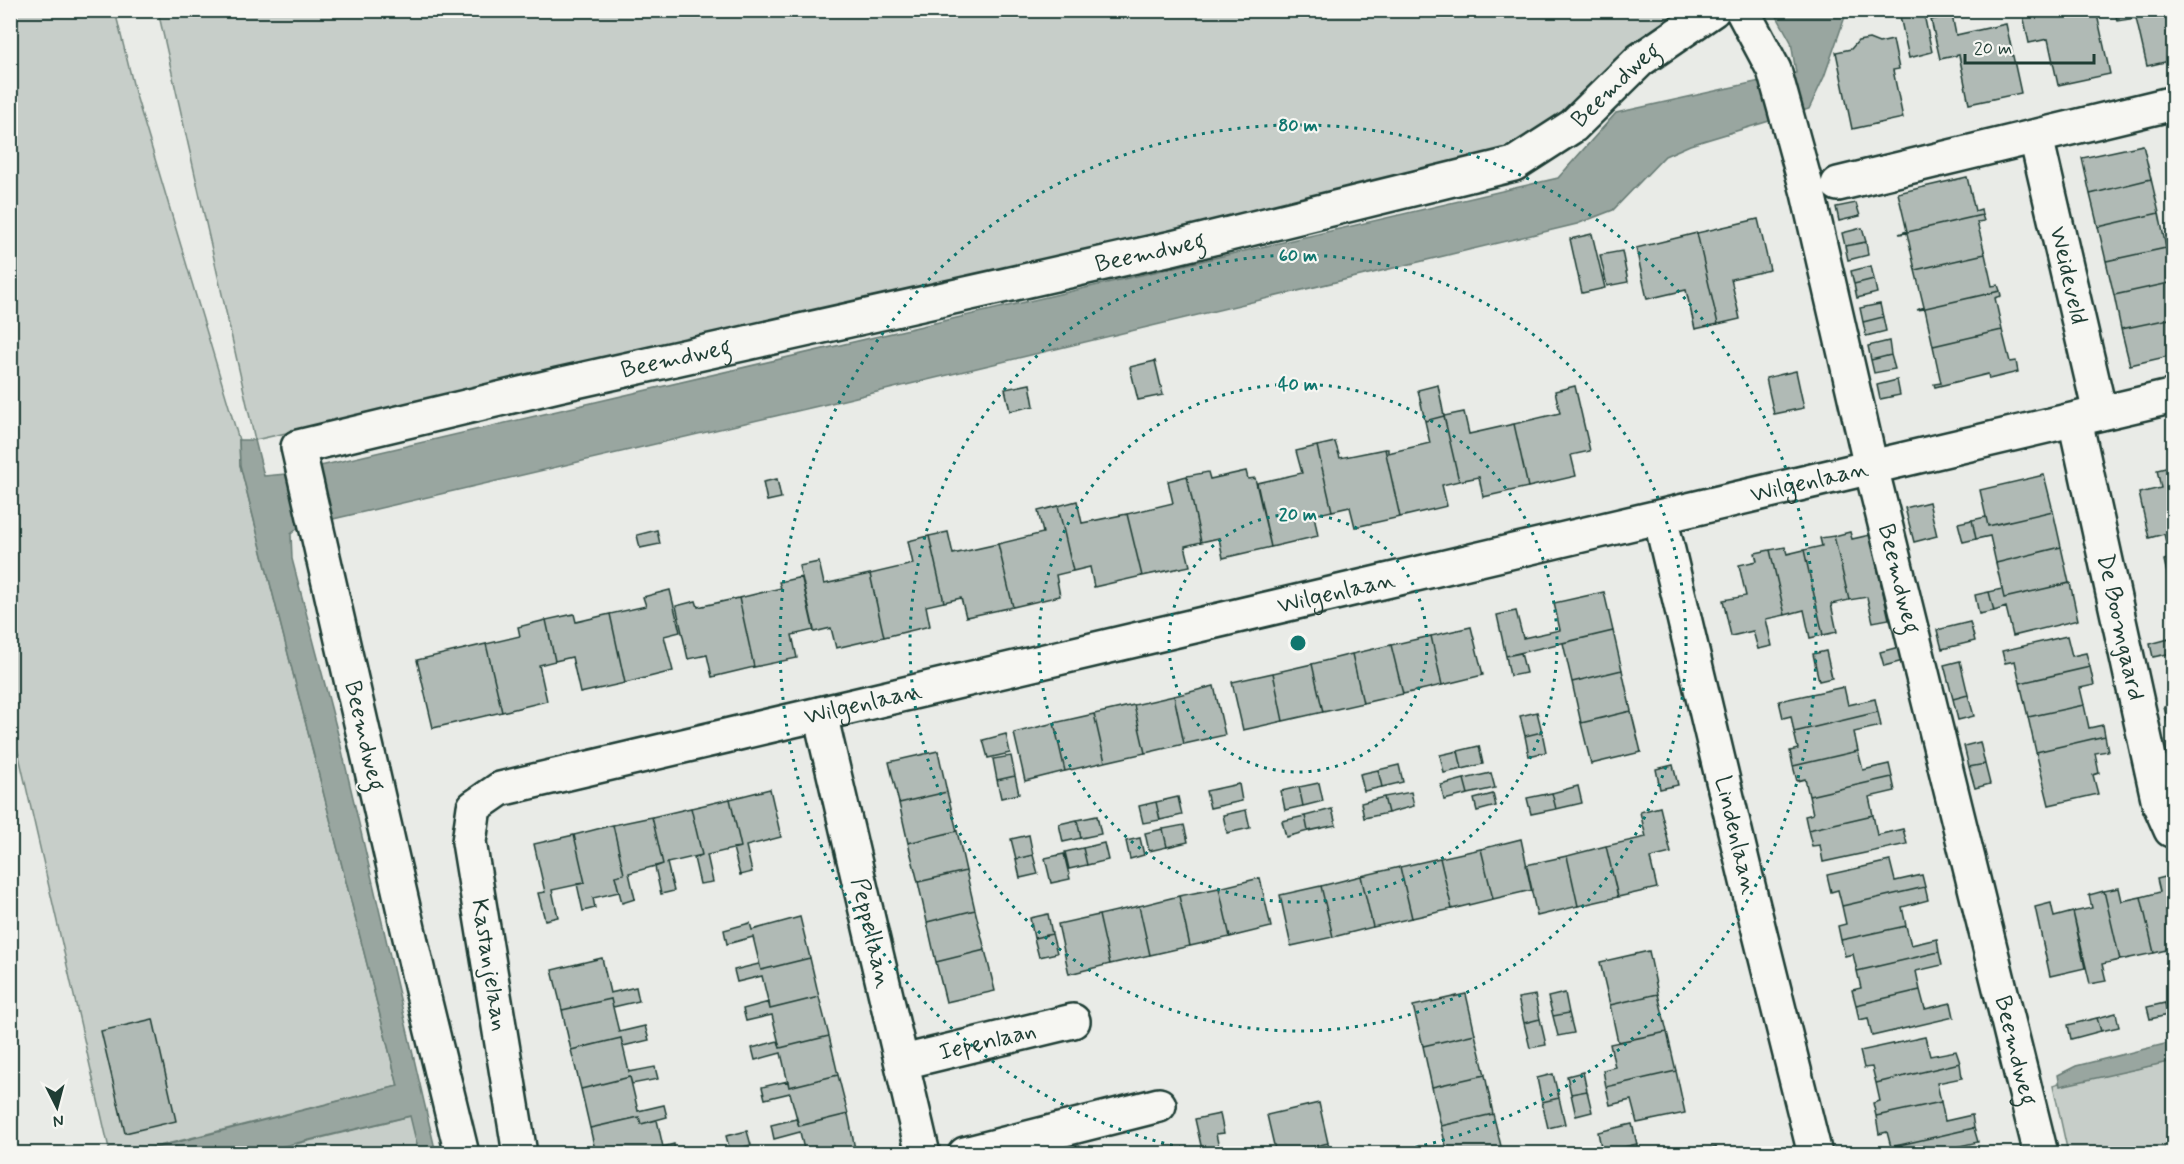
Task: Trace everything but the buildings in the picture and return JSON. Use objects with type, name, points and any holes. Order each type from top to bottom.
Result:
[{"type":"street","name":"Beemdweg","points":[[462,1154],[422,990],[298,447],[558,385],[1172,248],[1514,164],[1574,126],[1640,60],[1713,10]]},
{"type":"street","name":"Beemdweg","points":[[1742,10],[1774,70],[1808,194],[1871,467],[2041,1154]]},
{"type":"street","points":[[1838,184],[2174,103]]},
{"type":"street","name":"Weideveld","points":[[2036,137],[2088,417]]},
{"type":"street","name":"Wilgenlaan","points":[[500,789],[2174,396]]},
{"type":"street","name":"De Boomgaard","points":[[2088,417],[2159,803],[2171,830],[2174,831]]},
{"type":"street","name":"Lindenlaan","points":[[1660,517],[1815,1154]]},
{"type":"street","name":"Peppellaan","points":[[820,714],[923,1154]]},
{"type":"street","name":"Kastanjelaan","points":[[500,789],[474,807],[469,842],[520,1154]]},
{"type":"street","name":"Iepenlaan","points":[[903,1062],[1073,1021]]},
{"type":"street","points":[[965,1154],[1159,1105]]},
{"type":"shaded area","points":[[10,11],[115,11],[135,92],[239,440],[240,465],[398,1086],[131,1153],[110,1153],[11,721]]},
{"type":"shaded area","points":[[158,11],[1682,11],[1633,52],[1548,143],[1078,253],[255,440]]},
{"type":"shaded area","points":[[1774,11],[1847,11],[1824,77],[1809,109],[1690,145],[1665,156],[1613,210],[1577,224],[827,404],[299,527],[291,534],[292,559],[339,738],[436,1153],[419,1153],[410,1116],[255,1153],[131,1154],[398,1086],[240,465],[239,440],[255,440],[264,476],[286,474],[1558,178],[1616,113],[1796,73],[1791,42]]},
{"type":"shaded area","points":[[2173,1042],[2173,1061],[2060,1086],[2058,1075],[2076,1066]]},
{"type":"shaded area","points":[[2173,1061],[2173,1153],[2068,1153],[2053,1085]]},
{"type":"shaded area","points":[[411,1116],[419,1153],[298,1153],[296,1144]]}]
